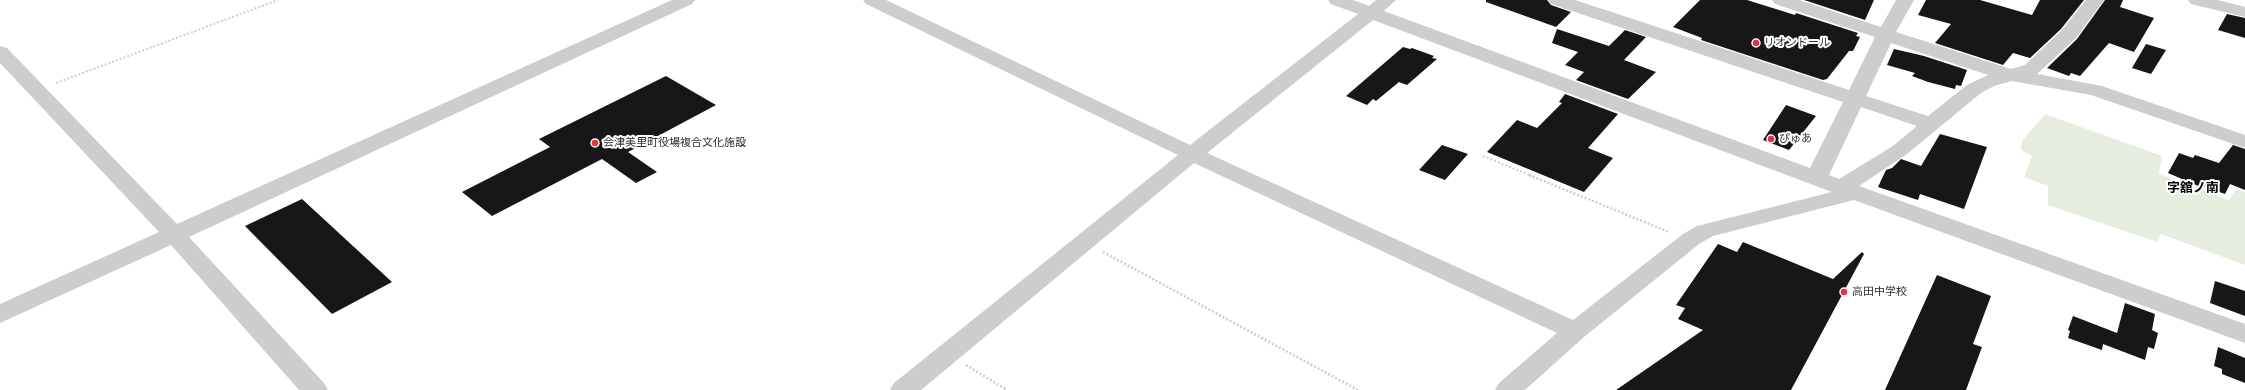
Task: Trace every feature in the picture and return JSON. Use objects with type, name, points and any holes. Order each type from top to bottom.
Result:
[{"type":"street","points":[[0,314],[686,0]]},
{"type":"street","points":[[872,0],[1192,154],[1575,331]]},
{"type":"street","points":[[1337,0],[1380,6],[1848,190],[2245,334]]},
{"type":"street","points":[[1557,0],[1931,124]]},
{"type":"street","points":[[1781,0],[2008,75],[2094,90],[2245,142]]},
{"type":"street","points":[[1817,177],[1854,98],[1905,0]]},
{"type":"street","points":[[1508,390],[1575,331],[1688,240],[1705,231],[1848,190],[1974,90],[2008,75],[2032,69],[2069,34],[2095,0]]},
{"type":"street","points":[[2197,0],[2245,12]]},
{"type":"street","points":[[903,390],[949,354],[1192,154],[1380,6]]},
{"type":"street","points":[[0,52],[174,234],[315,390]]},
{"type":"path","points":[[36,90],[278,0]]},
{"type":"path","points":[[1482,156],[1688,240]]},
{"type":"path","points":[[1084,242],[1358,390]]},
{"type":"path","points":[[949,354],[1006,390]]},
{"type":"green space","points":[[2045,114],[2162,156],[2159,174],[2229,200],[2236,189],[2245,192],[2245,265],[2161,234],[2157,242],[2048,205],[2048,186],[2024,177],[2032,156],[2021,150],[2022,141]]},
{"type":"building","points":[[1486,0],[1547,0],[1551,5],[1571,12],[1556,27],[1486,2]]},
{"type":"building","points":[[1700,0],[1747,0],[1795,15],[1796,13],[1858,33],[1856,36],[1860,37],[1853,51],[1849,51],[1827,79],[1823,80],[1701,40],[1702,38],[1673,27]]},
{"type":"building","points":[[1804,0],[1874,0],[1865,20]]},
{"type":"building","points":[[1926,0],[1980,0],[2032,15],[2040,0],[2084,0],[2061,29],[2030,58],[2013,53],[2003,65],[1935,43],[1951,24],[1918,15]]},
{"type":"building","points":[[2105,0],[2123,0],[2120,7],[2154,18],[2134,52],[2109,43],[2080,76],[2071,73],[2069,76],[2047,68],[2077,39]]},
{"type":"building","points":[[2227,14],[2245,18],[2245,38],[2218,30]]},
{"type":"building","points":[[1557,29],[1609,46],[1625,30],[1646,37],[1624,60],[1656,72],[1628,99],[1576,80],[1584,72],[1565,65],[1578,52],[1552,43]]},
{"type":"building","points":[[2146,44],[2166,50],[2151,74],[2132,68]]},
{"type":"building","points":[[1403,47],[1410,49],[1412,48],[1434,56],[1432,58],[1437,59],[1407,85],[1399,82],[1376,101],[1373,99],[1367,105],[1346,96]]},
{"type":"building","points":[[1894,49],[1924,56],[1967,70],[1961,86],[1956,85],[1955,89],[1928,82],[1912,76],[1915,73],[1887,65]]},
{"type":"building","name":"会津美里町役場複合文化施設","points":[[666,76],[716,105],[628,152],[657,172],[636,183],[602,159],[492,216],[462,192],[550,147],[539,139]]},
{"type":"building","points":[[1565,94],[1618,114],[1588,148],[1613,158],[1584,192],[1487,152],[1517,120],[1537,128],[1562,103],[1559,102]]},
{"type":"building","points":[[1786,105],[1816,116],[1789,150],[1763,140]]},
{"type":"building","points":[[1940,134],[1987,147],[1964,209],[1920,194],[1918,200],[1878,187],[1886,170],[1892,168],[1901,159],[1921,166]]},
{"type":"building","points":[[1442,145],[1468,154],[1445,180],[1419,170]]},
{"type":"building","points":[[2233,145],[2245,149],[2245,190],[2230,184],[2225,194],[2203,186],[2203,188],[2168,173],[2179,153],[2193,158],[2195,155],[2219,163]]},
{"type":"building","points":[[302,199],[392,282],[332,314],[245,226]]},
{"type":"building","points":[[1743,242],[1833,279],[1862,252],[1864,254],[1791,390],[1616,390],[1703,330],[1678,319],[1685,308],[1676,305],[1718,244],[1737,252]]},
{"type":"building","points":[[1937,275],[1991,296],[1973,344],[1982,347],[1966,390],[1885,390]]},
{"type":"building","points":[[2215,281],[2245,291],[2245,316],[2210,303]]},
{"type":"building","points":[[2125,303],[2155,314],[2152,330],[2158,333],[2154,349],[2148,347],[2145,360],[2103,344],[2102,350],[2068,338],[2070,331],[2068,330],[2073,316],[2117,333]]},
{"type":"building","points":[[2218,347],[2245,358],[2245,383],[2222,374],[2222,369],[2214,366]]},
{"type":"place","name":"リオンドール","points":[[1756,43]]},
{"type":"place","name":"ぴゅあ","points":[[1771,139]]},
{"type":"place","name":"会津美里町役場複合文化施設","points":[[595,143]]},
{"type":"place","name":"高田中学校","points":[[1844,292]]},
{"type":"district","name":"字舘ノ南","points":[[2193,188]]}]
